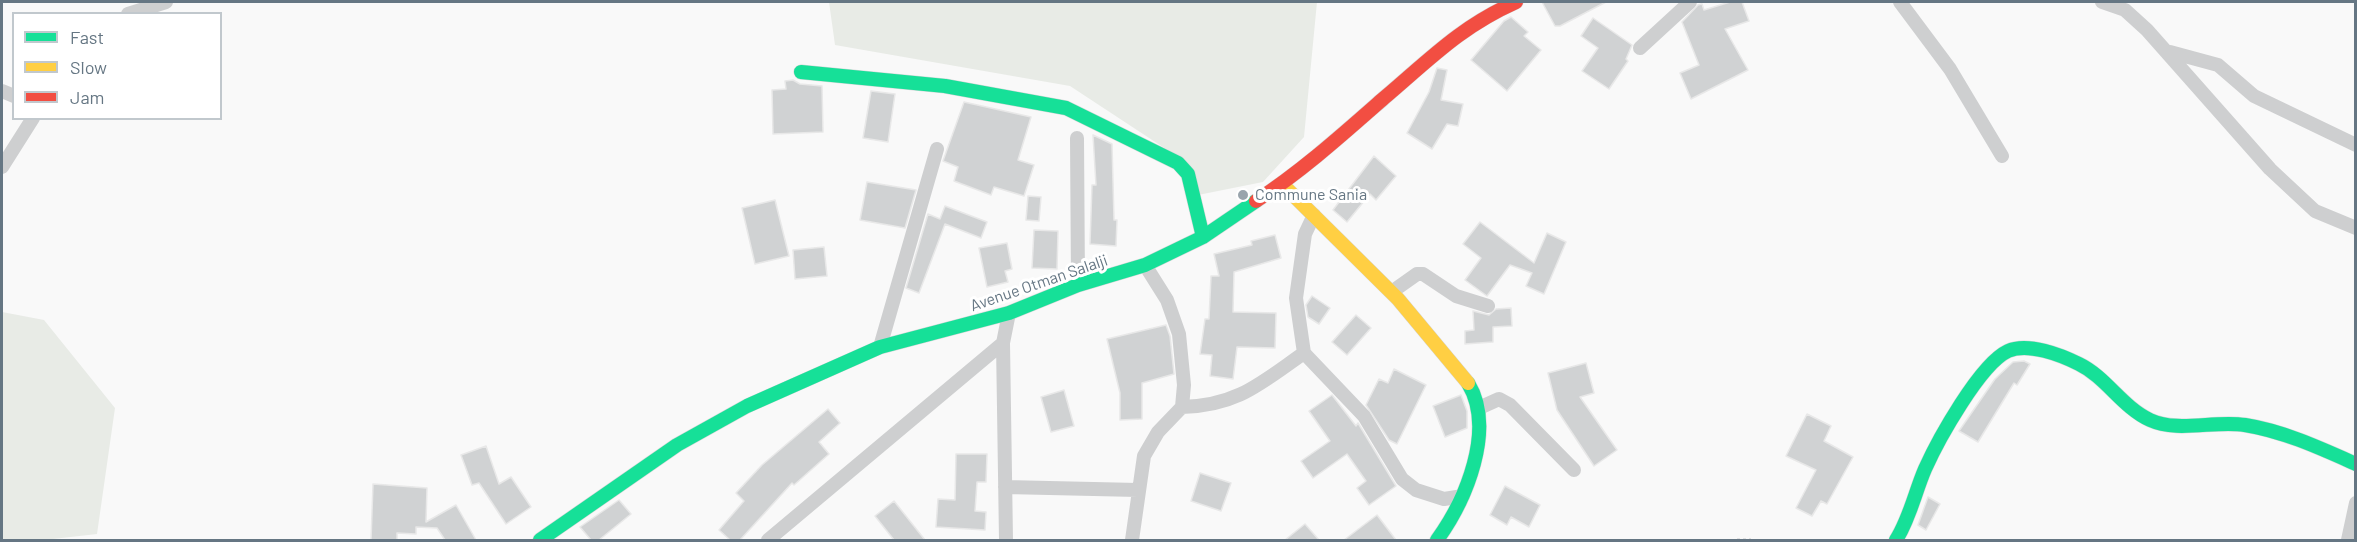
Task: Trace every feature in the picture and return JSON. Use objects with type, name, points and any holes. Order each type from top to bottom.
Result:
[{"type":"street","points":[[134,12],[166,2]]},
{"type":"street","name":"Avenue Otman Salalji","points":[[540,540],[677,445],[747,406],[880,346],[1010,313],[1078,285],[1145,265],[1203,237],[1282,184],[1437,50],[1481,18],[1516,2]]},
{"type":"street","points":[[1640,48],[1690,2]]},
{"type":"street","points":[[1900,2],[1950,69],[2002,156]]},
{"type":"street","points":[[2102,2],[2125,10],[2170,52],[2270,170],[2315,212],[2355,228]]},
{"type":"street","points":[[2170,52],[2218,65],[2254,96],[2355,145]]},
{"type":"street","points":[[801,72],[945,86],[1066,108],[1178,163],[1188,174],[1203,237]]},
{"type":"street","points":[[2,167],[32,120]]},
{"type":"street","points":[[1077,138],[1078,285]]},
{"type":"street","points":[[880,346],[937,149]]},
{"type":"street","points":[[1282,184],[1393,291],[1462,371],[1479,408],[1476,440],[1463,496],[1437,540]]},
{"type":"street","points":[[1314,215],[1305,234],[1296,298],[1304,354],[1364,416],[1402,479],[1416,490],[1444,499],[1463,496]]},
{"type":"street","points":[[1132,540],[1144,456],[1158,432],[1182,407],[1184,385],[1179,334],[1167,300],[1145,265]]},
{"type":"street","points":[[1393,291],[1417,274],[1423,274],[1456,296],[1488,306]]},
{"type":"street","points":[[1006,540],[1003,343],[1010,313]]},
{"type":"street","points":[[768,540],[1003,343]]},
{"type":"street","points":[[1896,540],[1926,468],[1953,419],[1980,380],[2010,350],[2023,348],[2050,354],[2086,367],[2150,420],[2168,424],[2243,425],[2287,435],[2355,464]]},
{"type":"street","points":[[1182,407],[1216,404],[1243,396],[1304,354]]},
{"type":"street","points":[[1479,408],[1498,399],[1510,405],[1574,470]]},
{"type":"street","points":[[1005,487],[1138,490]]},
{"type":"street","points":[[2348,540],[2355,502]]},
{"type":"path","points":[[1737,540],[1751,540]]},
{"type":"shaded area","points":[[829,2],[1317,2],[1304,137],[1263,182],[1198,195],[1175,155],[1070,86],[835,45]]},
{"type":"shaded area","points":[[2,312],[44,320],[115,408],[97,534],[44,540],[2,540]]},
{"type":"building","points":[[1542,2],[1606,2],[1560,26],[1555,26]]},
{"type":"building","points":[[1730,2],[1742,2],[1749,21],[1725,29],[1748,70],[1691,99],[1680,73],[1699,65],[1682,22],[1698,5],[1702,4],[1704,10]]},
{"type":"building","points":[[1511,17],[1528,32],[1524,36],[1541,50],[1507,91],[1471,60],[1504,21]]},
{"type":"building","points":[[1593,18],[1632,45],[1626,59],[1628,61],[1609,89],[1582,71],[1598,48],[1581,36]]},
{"type":"building","points":[[1437,68],[1447,70],[1441,100],[1463,104],[1458,126],[1447,124],[1432,149],[1407,133],[1429,92]]},
{"type":"building","points":[[793,80],[800,84],[822,86],[823,132],[773,134],[772,90],[786,89],[785,81]]},
{"type":"building","points":[[871,91],[895,94],[888,142],[863,138]]},
{"type":"building","points":[[964,102],[1031,117],[1018,160],[1034,165],[1024,196],[994,187],[991,195],[954,181],[958,167],[943,161]]},
{"type":"building","points":[[1093,135],[1112,144],[1114,220],[1117,220],[1116,246],[1090,244],[1092,185],[1096,185]]},
{"type":"building","points":[[1374,156],[1396,176],[1376,200],[1370,194],[1347,222],[1333,210]]},
{"type":"building","points":[[867,182],[916,190],[905,228],[860,220]]},
{"type":"building","points":[[1028,196],[1041,197],[1039,221],[1026,220]]},
{"type":"building","points":[[775,200],[789,256],[755,264],[742,208]]},
{"type":"building","points":[[945,206],[987,222],[981,238],[945,224],[919,293],[906,288],[928,214],[940,219]]},
{"type":"building","points":[[1480,222],[1534,263],[1547,233],[1566,242],[1544,294],[1526,286],[1532,273],[1510,265],[1487,296],[1465,280],[1481,258],[1463,244]]},
{"type":"building","points":[[1034,230],[1058,231],[1057,269],[1032,268]]},
{"type":"building","points":[[1275,235],[1281,258],[1234,272],[1233,312],[1276,313],[1275,348],[1237,347],[1233,379],[1210,376],[1212,355],[1200,354],[1205,319],[1209,319],[1211,276],[1219,276],[1214,254],[1252,245],[1251,241]]},
{"type":"building","points":[[1007,243],[1012,269],[1005,271],[1008,282],[987,287],[979,248]]},
{"type":"building","points":[[824,247],[827,276],[795,279],[793,250]]},
{"type":"building","points":[[1312,296],[1330,308],[1319,324],[1308,317],[1306,305]]},
{"type":"building","points":[[1511,308],[1512,326],[1493,327],[1493,342],[1465,344],[1465,331],[1474,330],[1473,311],[1489,315],[1496,309]]},
{"type":"building","points":[[1356,315],[1371,328],[1347,355],[1332,342]]},
{"type":"building","points":[[1166,325],[1170,336],[1174,374],[1142,383],[1142,419],[1120,420],[1120,393],[1107,339]]},
{"type":"building","points":[[2024,361],[2030,364],[2017,385],[2014,383],[1978,442],[1959,431],[1995,379],[2013,362]]},
{"type":"building","points":[[1586,363],[1594,393],[1580,397],[1617,450],[1594,466],[1557,410],[1548,373]]},
{"type":"building","points":[[1394,369],[1426,385],[1397,444],[1389,440],[1366,405],[1379,379],[1388,383]]},
{"type":"building","points":[[1064,390],[1074,426],[1051,432],[1041,397]]},
{"type":"building","points":[[1332,395],[1356,426],[1358,423],[1396,486],[1369,505],[1357,488],[1366,481],[1347,454],[1313,478],[1301,461],[1330,441],[1309,411]]},
{"type":"building","points":[[1461,395],[1467,411],[1467,428],[1445,437],[1433,406]]},
{"type":"building","points":[[828,409],[840,423],[819,442],[829,454],[794,485],[792,483],[740,540],[730,540],[719,530],[744,501],[736,493],[762,465]]},
{"type":"building","points":[[1807,414],[1831,426],[1824,441],[1853,457],[1827,504],[1821,501],[1812,516],[1796,508],[1816,470],[1786,456]]},
{"type":"building","points":[[486,446],[499,484],[511,477],[531,507],[506,524],[479,483],[472,485],[461,455]]},
{"type":"building","points":[[956,454],[987,454],[986,482],[977,482],[975,511],[986,512],[985,530],[936,527],[938,499],[955,500]]},
{"type":"building","points":[[1200,473],[1231,483],[1221,511],[1191,501]]},
{"type":"building","points":[[373,484],[427,488],[426,522],[456,505],[476,540],[445,540],[437,528],[416,527],[416,534],[397,533],[397,540],[371,540]]},
{"type":"building","points":[[1505,486],[1540,505],[1529,527],[1511,517],[1507,525],[1490,515]]},
{"type":"building","points":[[1928,497],[1940,504],[1926,530],[1918,525]]},
{"type":"building","points":[[619,500],[631,514],[599,540],[591,540],[580,527]]},
{"type":"building","points":[[894,501],[925,540],[894,540],[875,516]]},
{"type":"building","points":[[1377,515],[1396,540],[1344,540]]},
{"type":"building","points":[[1305,524],[1319,540],[1285,540]]},
{"type":"traffic: fast","points":[[801,72],[945,86],[1066,108],[1178,163],[1188,174],[1203,237]]},
{"type":"traffic: fast","points":[[540,540],[677,445],[747,406],[880,347],[1009,313],[1078,285],[1145,265],[1203,237],[1256,201]]},
{"type":"traffic: fast","points":[[1896,540],[1909,514],[1925,469],[1961,404],[1985,371],[2008,351],[2016,349],[2044,351],[2079,364],[2098,376],[2131,408],[2161,424],[2172,426],[2245,425],[2273,431],[2356,464]]},
{"type":"traffic: fast","points":[[1437,540],[1458,505],[1474,464],[1479,421],[1476,401],[1468,383]]},
{"type":"traffic: slow","points":[[1282,184],[1398,299],[1468,383]]},
{"type":"traffic: jam","points":[[1256,201],[1322,152],[1446,45],[1478,22],[1516,2]]},
{"type":"place","name":"Commune Sania","points":[[1243,195]]}]
